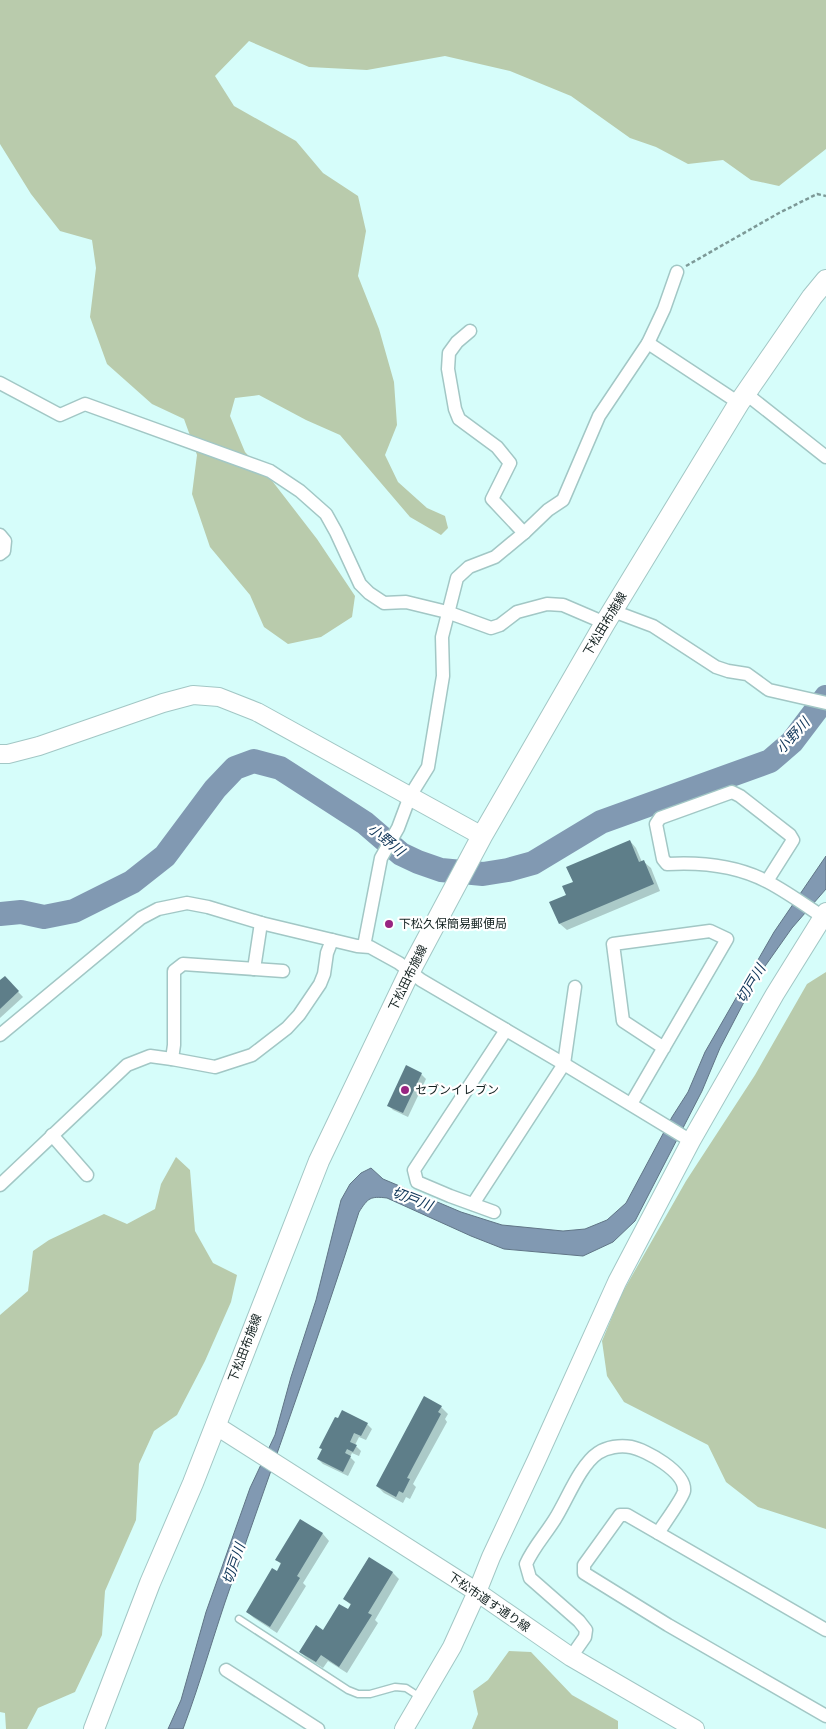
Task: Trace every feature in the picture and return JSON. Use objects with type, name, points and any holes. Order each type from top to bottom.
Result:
[{"type":"main road","name":"下松田布施線","points":[[94,1729],[150,1583],[193,1483],[319,1161],[410,972],[482,836],[609,617],[742,398],[812,297],[826,280]]},
{"type":"street","points":[[364,946],[381,858],[398,828],[410,796],[428,767],[443,676],[442,637],[457,578],[470,567],[495,558],[548,510],[563,500],[599,416],[648,344],[678,272]]},
{"type":"street","points":[[470,331],[457,342],[449,353],[448,370],[455,409],[459,419],[497,447],[510,463],[492,499],[524,533]]},
{"type":"street","points":[[648,344],[742,398],[826,457]]},
{"type":"street","points":[[0,383],[60,415],[85,404],[270,471],[300,491],[326,514],[360,584],[384,603],[406,602],[447,612],[491,628],[500,626],[517,612],[547,604],[563,605],[653,626],[716,667],[747,674],[769,690],[826,704]]},
{"type":"street","points":[[0,535],[5,541],[4,550],[0,554]]},
{"type":"street","points":[[0,754],[8,754],[39,746],[163,703],[193,695],[218,696],[257,712],[482,836]]},
{"type":"street","points":[[404,1729],[452,1647],[491,1557],[617,1282],[687,1139],[775,994],[820,913],[767,881],[737,870],[689,863],[667,864],[663,859],[656,824],[660,818],[732,792],[740,796],[790,835],[793,840],[767,881]]},
{"type":"street","points":[[0,1035],[141,918],[158,909],[187,903],[332,940],[370,947],[399,962],[410,972],[687,1139]]},
{"type":"street","points":[[254,969],[262,923]]},
{"type":"street","points":[[631,1104],[664,1048],[727,939],[710,931],[613,944],[623,1021],[664,1048]]},
{"type":"street","points":[[0,1185],[127,1065],[150,1056],[215,1066],[252,1055],[287,1028],[299,1015],[320,984],[324,974],[326,953],[332,940]]},
{"type":"street","points":[[172,1058],[174,1045],[174,971],[184,964],[283,971]]},
{"type":"street","points":[[473,1204],[564,1064],[576,988]]},
{"type":"street","points":[[494,1212],[417,1182],[414,1170],[506,1030]]},
{"type":"street","points":[[52,1135],[87,1175]]},
{"type":"street","name":"下松市道す通り線","points":[[215,1425],[477,1592],[571,1657],[695,1729]]},
{"type":"street","points":[[571,1657],[585,1636],[586,1630],[579,1621],[530,1578],[526,1564],[588,1461],[599,1452],[614,1446],[631,1447],[653,1455],[671,1468],[683,1482],[684,1492],[658,1533]]},
{"type":"street","points":[[826,1630],[627,1515],[620,1515],[584,1565],[584,1573],[668,1626],[826,1716]]},
{"type":"street","points":[[226,1670],[318,1729]]},
{"type":"lane","points":[[239,1619],[348,1690],[358,1694],[370,1694],[395,1687],[406,1688],[423,1699]]},
{"type":"path","points":[[678,272],[779,213],[817,194],[826,196]]},
{"type":"green space","points":[[0,0],[826,0],[826,149],[779,186],[751,180],[723,160],[688,164],[656,147],[630,138],[571,96],[510,71],[445,56],[367,70],[309,67],[249,41],[215,76],[234,106],[296,141],[323,173],[358,196],[366,231],[358,276],[379,329],[394,382],[397,425],[385,455],[398,482],[427,508],[445,516],[448,528],[441,535],[410,517],[340,435],[306,420],[259,395],[235,398],[230,416],[245,452],[273,482],[317,539],[355,596],[352,617],[321,637],[288,644],[264,627],[250,595],[210,547],[192,494],[197,455],[184,419],[152,404],[107,364],[90,317],[96,268],[92,240],[60,231],[31,194],[0,144]]},
{"type":"green space","points":[[826,972],[826,1529],[758,1507],[726,1482],[708,1445],[624,1402],[607,1376],[602,1341],[621,1295],[686,1181],[755,1075],[807,984]]},
{"type":"green space","points":[[176,1157],[190,1170],[195,1231],[213,1263],[237,1275],[231,1302],[205,1361],[177,1415],[154,1431],[139,1464],[136,1520],[105,1591],[102,1635],[75,1692],[38,1708],[27,1729],[6,1729],[5,1713],[0,1712],[0,1315],[28,1291],[33,1251],[49,1240],[104,1214],[127,1224],[155,1209],[161,1184]]},
{"type":"green space","points":[[509,1651],[531,1652],[572,1695],[618,1721],[618,1729],[472,1729],[478,1714],[473,1691],[488,1680]]},
{"type":"water","name":"切戸川","points":[[826,856],[826,889],[792,928],[756,979],[720,1048],[702,1091],[635,1221],[613,1242],[583,1256],[504,1249],[387,1198],[373,1198],[365,1204],[359,1212],[183,1729],[168,1729],[181,1700],[206,1612],[250,1488],[275,1435],[291,1377],[316,1300],[341,1200],[350,1184],[361,1173],[371,1168],[383,1179],[461,1212],[502,1225],[563,1231],[585,1229],[607,1220],[626,1203],[672,1117],[688,1092],[705,1052],[774,932]]},
{"type":"building","points":[[630,840],[639,862],[644,860],[654,884],[559,924],[549,902],[566,895],[562,886],[573,882],[566,867]]},
{"type":"building","points":[[5,976],[19,991],[0,1009],[0,980]]},
{"type":"building","points":[[406,1065],[422,1073],[403,1113],[387,1106]]},
{"type":"building","points":[[424,1396],[442,1406],[438,1412],[441,1414],[407,1478],[410,1479],[403,1493],[399,1491],[396,1497],[376,1486]]},
{"type":"building","points":[[342,1410],[368,1423],[361,1436],[354,1433],[350,1442],[357,1445],[353,1452],[347,1449],[345,1453],[351,1456],[343,1472],[317,1459],[322,1449],[319,1448],[335,1417],[338,1418]]},
{"type":"building","points":[[300,1519],[323,1533],[297,1576],[300,1578],[270,1627],[246,1612],[272,1568],[277,1571],[281,1563],[275,1560]]},
{"type":"building","points":[[369,1557],[393,1572],[368,1613],[372,1615],[339,1667],[321,1655],[316,1662],[299,1652],[316,1625],[323,1630],[339,1604],[348,1609],[351,1604],[343,1599]]},
{"type":"waterway","name":"小野川","points":[[0,914],[21,912],[44,917],[74,911],[132,882],[165,856],[215,789],[235,768],[254,761],[280,768],[365,823],[401,854],[418,862],[441,870],[483,874],[508,870],[533,863],[601,822],[770,761],[792,742],[826,697]]},
{"type":"place","name":"下松久保簡易郵便局","points":[[389,924]]},
{"type":"place","name":"セブンイレブン","points":[[405,1090]]}]
